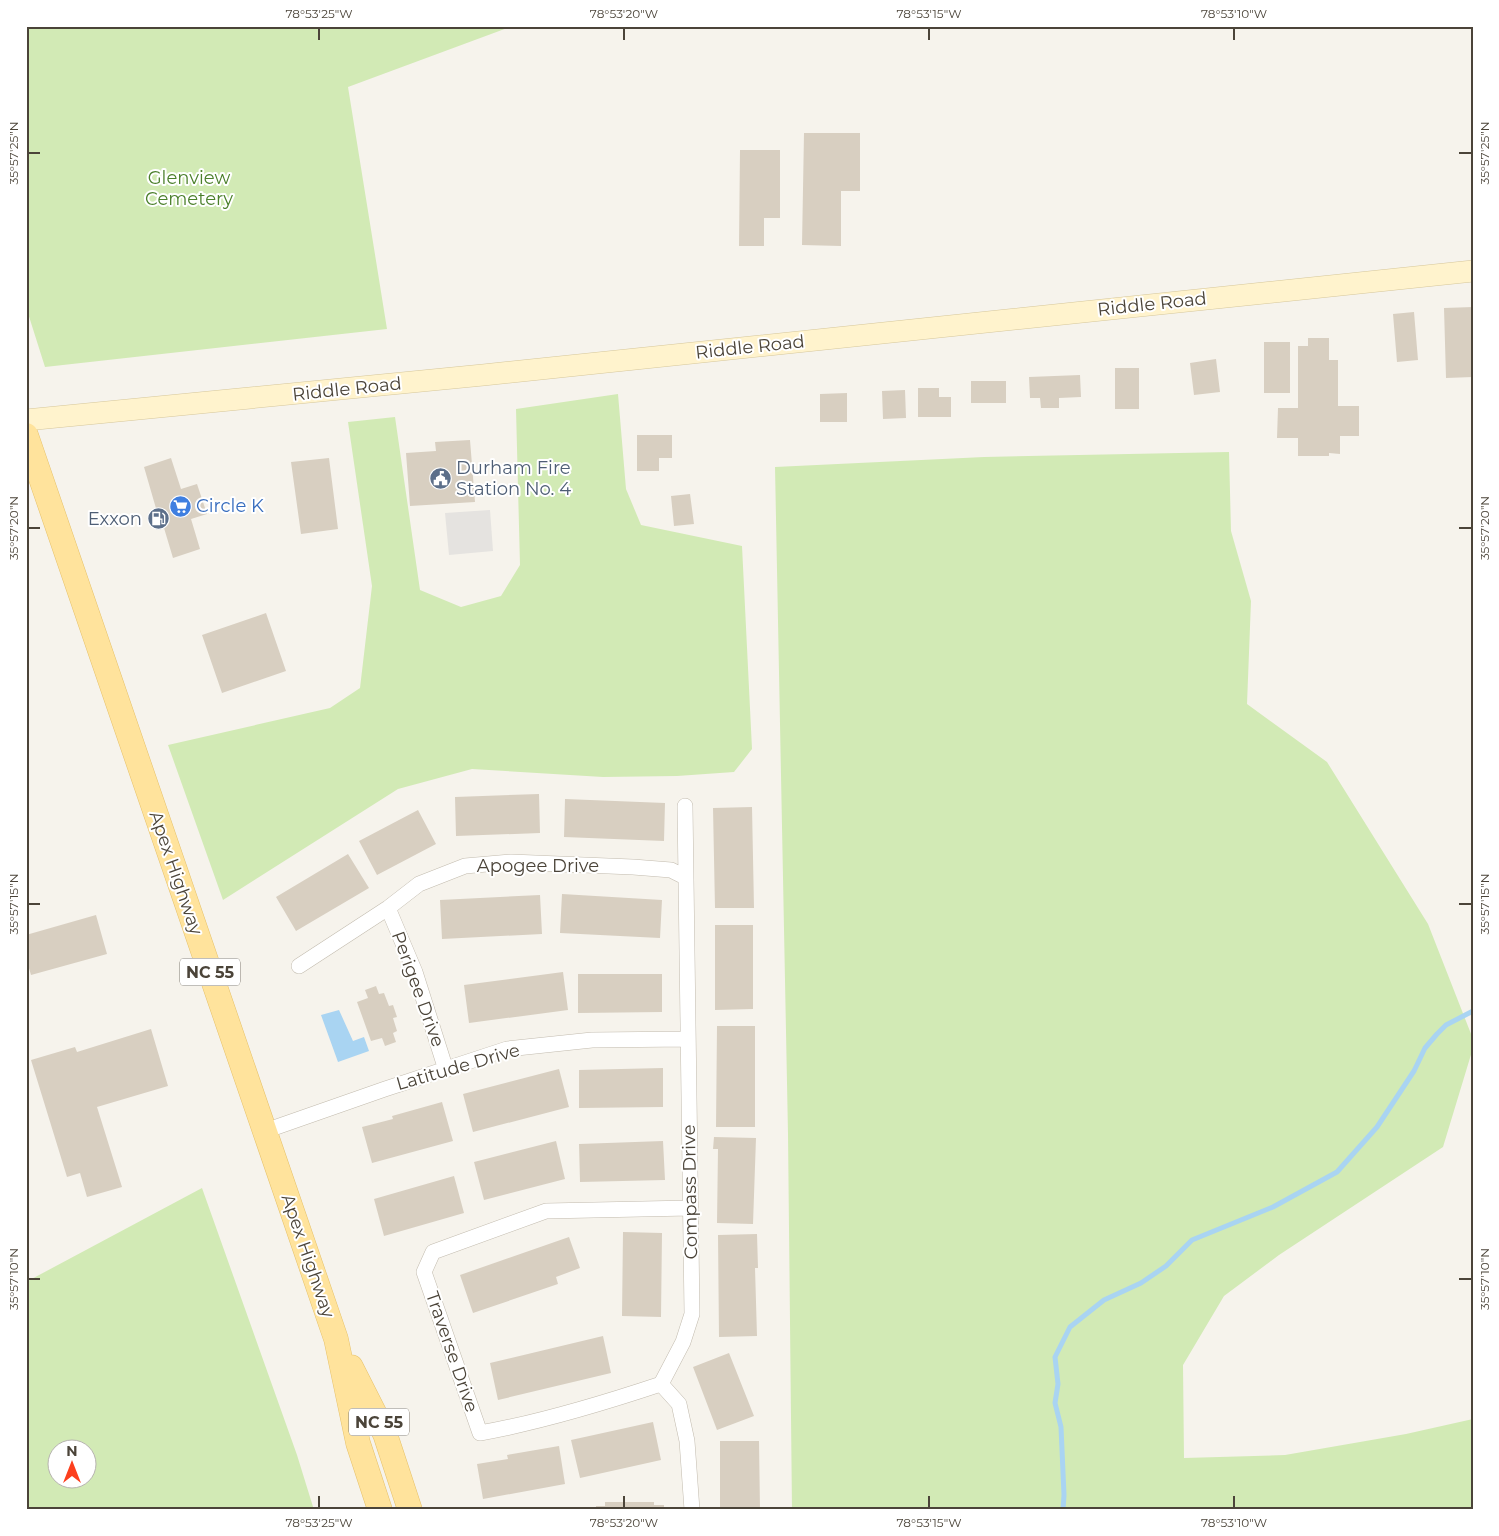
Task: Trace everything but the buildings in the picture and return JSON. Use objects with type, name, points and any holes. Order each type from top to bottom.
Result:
[{"type":"main road","name":"Riddle Road","points":[[26,420],[474,376],[1473,271]]},
{"type":"main road","name":"Apex Highway","points":[[26,435],[336,1339],[358,1443],[380,1510]]},
{"type":"main road","name":"Apex Highway","points":[[336,1339],[385,1434],[410,1510]]},
{"type":"street","name":"Compass Drive","points":[[661,1384],[683,1342],[692,1314],[685,806]]},
{"type":"street","name":"Apogee Drive","points":[[299,966],[388,908],[419,884],[465,866],[511,862],[633,867],[671,870],[685,877]]},
{"type":"street","name":"Perigee Drive","points":[[388,908],[415,972],[446,1070]]},
{"type":"street","name":"Latitude Drive","points":[[265,1130],[507,1049],[592,1040],[688,1039]]},
{"type":"street","name":"Traverse Drive","points":[[661,1384],[601,1404],[519,1426],[480,1433],[424,1272],[434,1252],[546,1211],[690,1208]]},
{"type":"street","points":[[661,1384],[679,1404],[687,1442],[692,1510]]},
{"type":"green space","name":"Glenview Cemetery","points":[[26,26],[513,26],[348,87],[387,329],[45,367],[26,307]]},
{"type":"green space","points":[[618,394],[626,489],[641,525],[742,546],[752,749],[734,772],[677,776],[603,777],[472,769],[398,789],[223,900],[168,745],[330,708],[360,688],[372,586],[348,422],[395,417],[420,590],[461,607],[501,596],[520,565],[516,409]]},
{"type":"green space","points":[[1229,452],[1231,531],[1251,601],[1247,704],[1327,762],[1428,924],[1473,1039],[1473,1048],[1443,1147],[1279,1255],[1224,1296],[1183,1365],[1184,1458],[1285,1455],[1406,1434],[1473,1419],[1473,1510],[792,1510],[788,1134],[775,467],[984,457]]},
{"type":"green space","points":[[202,1188],[297,1455],[314,1510],[26,1510],[26,1282]]},
{"type":"shaded area","points":[[490,510],[493,551],[449,555],[445,513]]},
{"type":"water","points":[[339,1010],[353,1041],[364,1037],[369,1051],[338,1062],[321,1015]]},
{"type":"waterway","points":[[1063,1510],[1061,1427],[1055,1403],[1058,1384],[1055,1357],[1070,1327],[1104,1300],[1141,1283],[1166,1266],[1192,1240],[1273,1207],[1337,1172],[1377,1127],[1414,1071],[1425,1048],[1446,1025],[1473,1011]]},
{"type":"place","name":"Durham Fire Station No. 4","points":[[440,478]]},
{"type":"place","name":"Circle K","points":[[180,506]]},
{"type":"place","name":"Exxon","points":[[158,519]]}]
